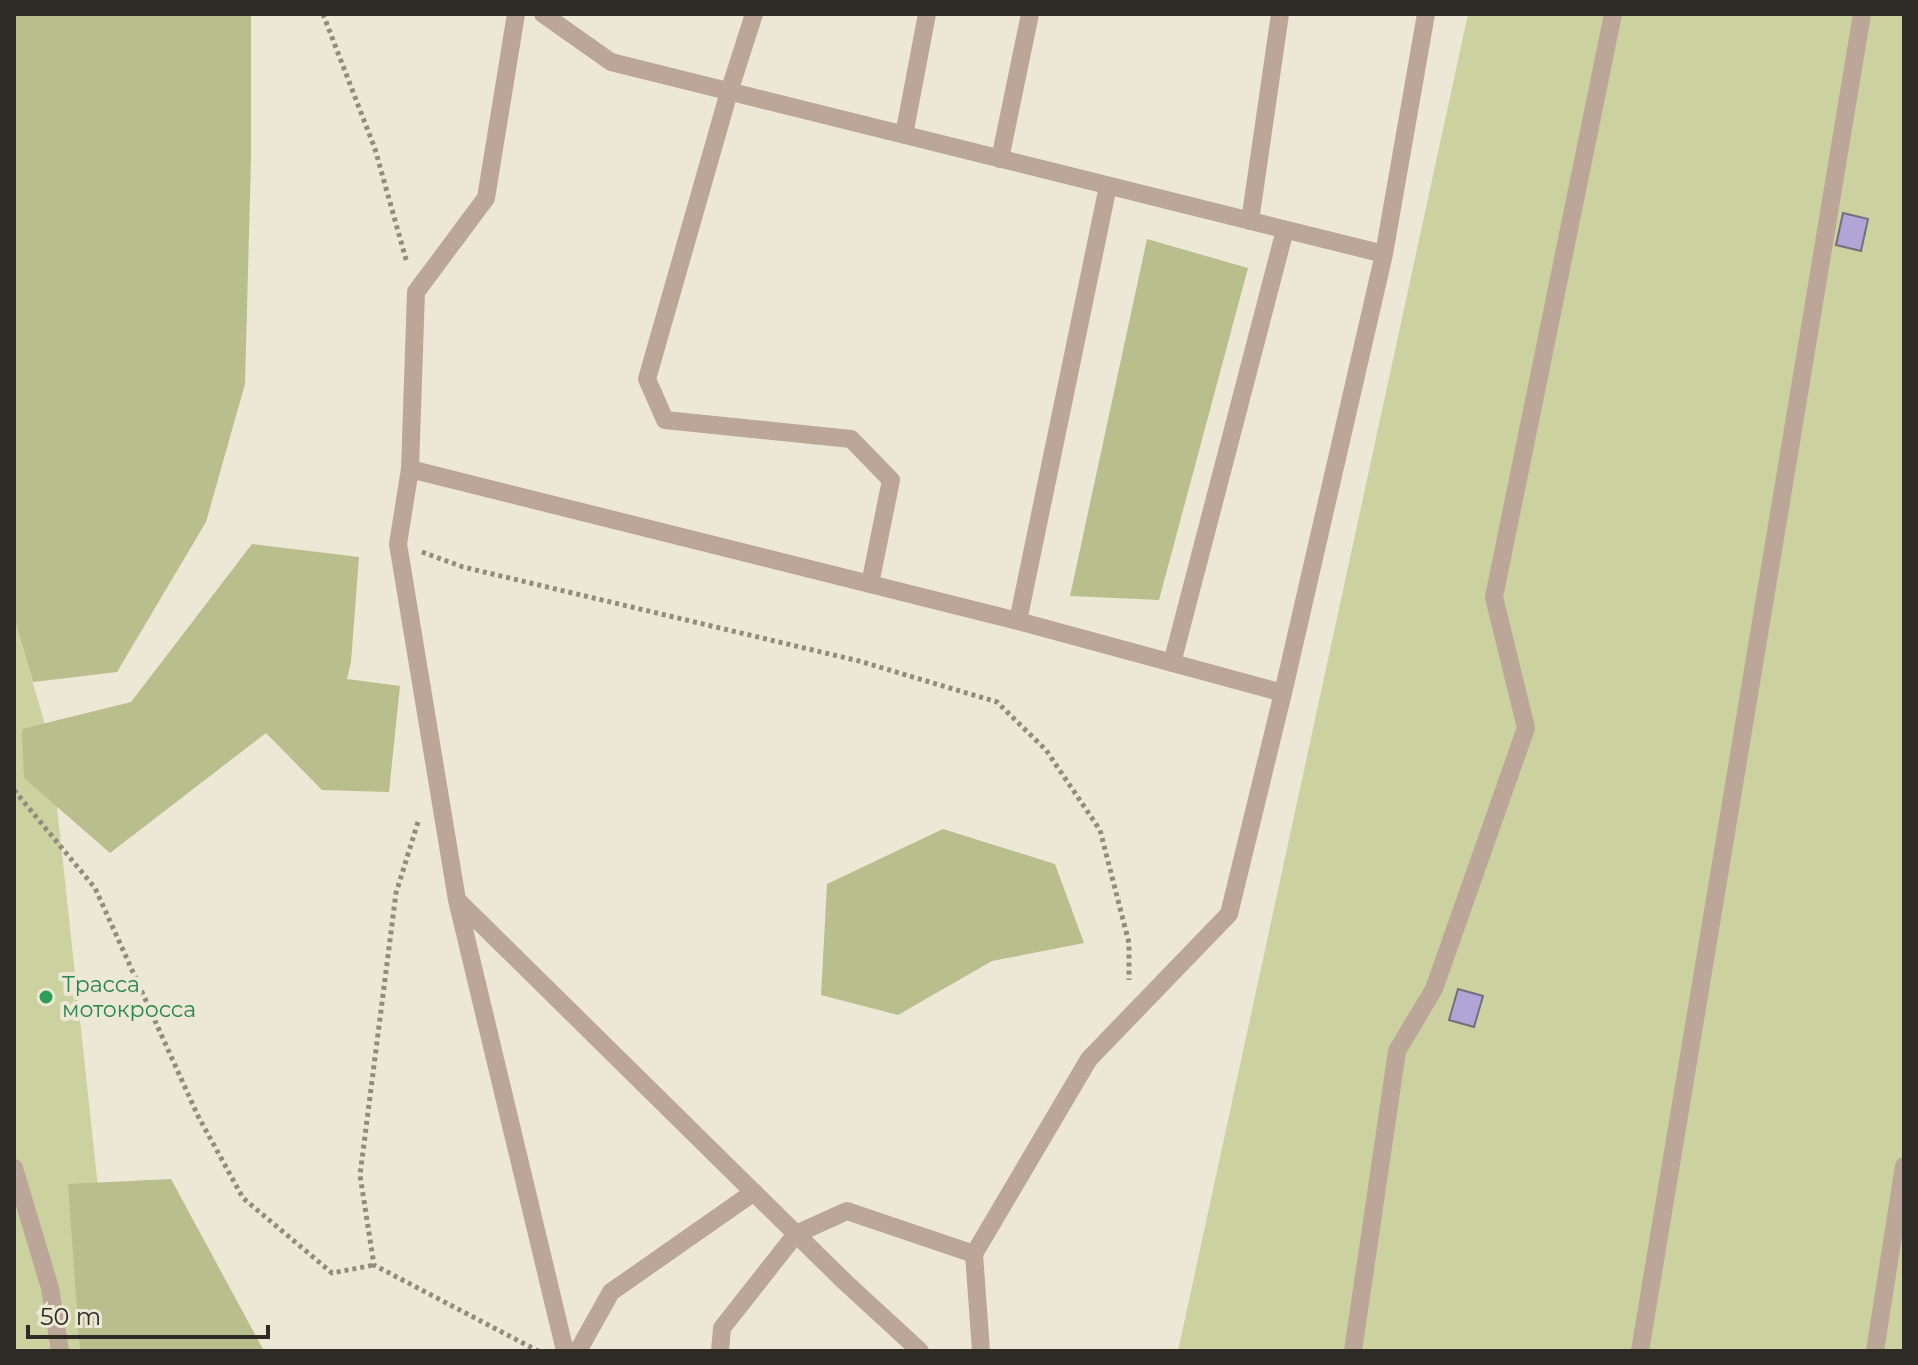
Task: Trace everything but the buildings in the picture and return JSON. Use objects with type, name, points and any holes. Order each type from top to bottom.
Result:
[{"type":"lane","points":[[516,14],[486,198],[416,292],[410,469],[398,544],[457,900],[565,1351]]},
{"type":"lane","points":[[543,14],[611,62],[1384,254]]},
{"type":"lane","points":[[754,14],[647,379],[665,420],[851,439],[891,480],[870,584]]},
{"type":"lane","points":[[904,135],[927,14]]},
{"type":"lane","points":[[1000,159],[1030,14]]},
{"type":"lane","points":[[1250,221],[1280,14]]},
{"type":"lane","points":[[981,1351],[974,1254],[1089,1059],[1229,914],[1384,254],[1426,14]]},
{"type":"lane","points":[[1353,1351],[1397,1051],[1434,989],[1526,728],[1494,597],[1613,14]]},
{"type":"lane","points":[[1640,1351],[1862,14]]},
{"type":"lane","points":[[1018,621],[1108,186]]},
{"type":"lane","points":[[1172,663],[1285,230]]},
{"type":"lane","points":[[410,469],[1018,621],[1283,693]]},
{"type":"lane","points":[[457,900],[845,1282],[920,1350]]},
{"type":"lane","points":[[1875,1351],[1904,1166]]},
{"type":"lane","points":[[14,1168],[50,1288],[60,1351]]},
{"type":"lane","points":[[578,1351],[611,1292],[754,1192]]},
{"type":"lane","points":[[720,1351],[722,1328],[796,1234],[847,1211],[974,1254]]},
{"type":"path","points":[[323,14],[375,149],[416,292]]},
{"type":"path","points":[[398,544],[463,567],[859,661],[997,702],[1046,750],[1100,830],[1129,943],[1129,1017]]},
{"type":"path","points":[[14,790],[95,888],[198,1116],[243,1198],[332,1273],[374,1265],[538,1351]]},
{"type":"path","points":[[374,1265],[360,1175],[396,893],[422,809]]},
{"type":"green space","points":[[14,14],[251,14],[245,384],[206,522],[117,672],[33,682],[14,618]]},
{"type":"green space","points":[[1468,14],[1904,14],[1904,1351],[1178,1351]]},
{"type":"green space","points":[[1147,239],[1248,268],[1159,600],[1070,596]]},
{"type":"green space","points":[[252,544],[359,557],[347,679],[400,686],[389,792],[322,790],[266,733],[110,853],[24,778],[22,729],[131,702]]},
{"type":"green space","name":"Трасса мотокросса","points":[[14,618],[50,742],[105,1252],[110,1351],[14,1351]]},
{"type":"green space","points":[[943,829],[1055,864],[1084,943],[992,961],[898,1015],[821,995],[827,884]]},
{"type":"green space","points":[[171,1179],[264,1351],[80,1351],[68,1184]]},
{"type":"place","name":"Трасса мотокросса","points":[[46,997]]}]
